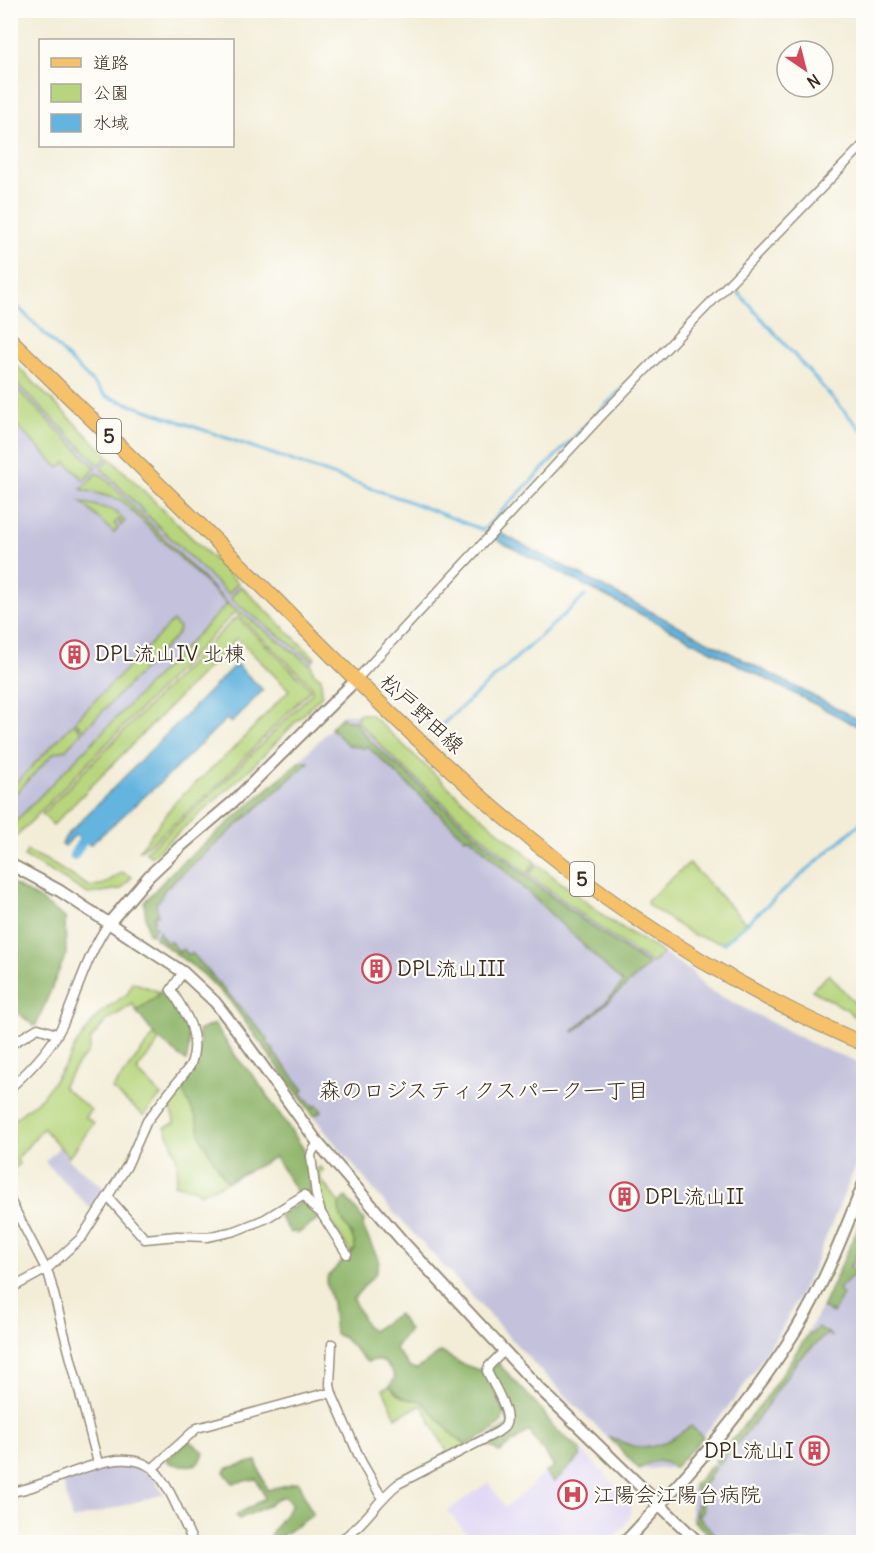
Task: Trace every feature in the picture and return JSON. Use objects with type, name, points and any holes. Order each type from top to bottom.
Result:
[{"type":"main road","name":"松戸野田線","points":[[10,339],[356,680],[472,790],[564,865],[627,912],[758,993],[864,1044]]},
{"type":"street","points":[[10,1088],[29,1071],[62,1026],[98,938],[155,871],[234,801],[356,680],[578,440],[864,144]]},
{"type":"street","points":[[10,864],[60,891],[183,972],[215,1002],[318,1143],[404,1243],[504,1351],[698,1542]]},
{"type":"street","points":[[10,1289],[47,1269],[82,1237],[127,1166],[147,1121],[190,1066],[194,1056],[195,1036],[192,1026],[171,990],[183,972]]},
{"type":"street","points":[[10,1045],[38,1028],[56,1035]]},
{"type":"street","points":[[318,1143],[311,1156],[321,1213]]},
{"type":"street","points":[[625,1542],[741,1411],[787,1344],[823,1280],[864,1183]]},
{"type":"street","points":[[108,1197],[145,1239],[177,1236],[207,1237],[235,1231],[265,1219],[304,1195],[321,1213],[347,1254]]},
{"type":"street","points":[[10,1200],[47,1269],[98,1464]]},
{"type":"street","points":[[332,1344],[330,1385],[332,1394],[361,1461],[382,1498]]},
{"type":"street","points":[[337,1542],[362,1524],[382,1498],[398,1484],[498,1432],[505,1426],[508,1417],[487,1371],[504,1351]]},
{"type":"street","points":[[153,1468],[196,1428],[322,1394],[332,1394]]},
{"type":"street","points":[[10,1492],[35,1486],[98,1464],[115,1460],[131,1460],[153,1468],[162,1479],[193,1542]]},
{"type":"shaded area","points":[[10,360],[315,658],[312,666],[315,675],[312,686],[235,612],[11,842]]},
{"type":"shaded area","points":[[345,714],[370,714],[471,808],[529,857],[607,917],[691,971],[705,988],[819,1047],[863,1064],[863,1149],[812,1271],[787,1319],[757,1367],[731,1404],[674,1468],[639,1469],[542,1372],[384,1202],[324,1130],[230,1001],[203,974],[148,933],[144,902],[175,869],[298,762]]},
{"type":"shaded area","points":[[60,1146],[69,1157],[68,1159],[106,1190],[93,1211],[45,1162]]},
{"type":"shaded area","points":[[863,1217],[863,1542],[716,1542],[691,1519],[691,1488],[737,1436],[792,1361],[835,1282]]},
{"type":"shaded area","name":"江陽会江陽台病院","points":[[579,1448],[631,1505],[630,1516],[624,1526],[608,1542],[474,1542],[447,1511],[488,1482],[505,1507],[525,1492],[538,1478]]},
{"type":"shaded area","points":[[131,1464],[154,1478],[164,1494],[72,1520],[63,1481],[102,1466]]},
{"type":"green space","points":[[11,360],[108,456],[99,465],[11,378]]},
{"type":"green space","points":[[11,383],[96,468],[84,480],[66,462],[59,468],[11,420]]},
{"type":"green space","points":[[110,458],[238,583],[228,594],[101,468]]},
{"type":"green space","points":[[97,473],[103,476],[233,609],[235,608],[312,666],[313,672],[321,678],[322,695],[249,770],[151,857],[145,852],[215,791],[312,693],[312,686],[235,612],[11,842],[11,826],[227,604],[121,500],[81,489]]},
{"type":"green space","points":[[81,502],[113,510],[125,521],[121,526],[119,519],[114,524],[118,528],[114,533]]},
{"type":"green space","points":[[241,586],[315,658],[313,661],[232,600],[231,597]]},
{"type":"green space","points":[[235,618],[238,618],[310,688],[309,691],[211,792],[139,851],[175,802],[231,751],[289,690],[237,638],[53,825],[42,814]]},
{"type":"green space","points":[[173,621],[179,628],[177,635],[84,730],[75,721]]},
{"type":"green space","points":[[359,714],[370,714],[471,808],[535,862],[527,874],[395,760],[356,720]]},
{"type":"green space","points":[[342,717],[347,721],[354,721],[385,755],[502,857],[559,902],[649,965],[574,1032],[623,983],[471,838],[465,838],[367,746],[364,748],[348,745],[331,728]]},
{"type":"green space","points":[[74,723],[82,732],[65,750],[54,753],[11,798],[11,788]]},
{"type":"green space","points":[[300,761],[309,762],[165,889],[159,901],[156,902],[158,915],[155,915],[153,925],[156,927],[151,935],[148,933],[144,902],[175,869]]},
{"type":"green space","points":[[27,851],[90,887],[104,884],[122,872],[132,877],[121,889],[88,894],[24,857]]},
{"type":"green space","points":[[689,863],[746,923],[724,943],[693,935],[648,905],[647,901]]},
{"type":"green space","points":[[537,864],[617,926],[663,953],[652,963],[604,931],[529,875]]},
{"type":"green space","points":[[11,883],[39,899],[65,918],[66,954],[34,1026],[11,1007],[10,980],[13,977],[10,962]]},
{"type":"green space","points":[[160,930],[159,933],[167,943],[170,941],[179,952],[183,949],[189,955],[192,953],[268,1039],[266,1041],[274,1050],[273,1052],[304,1090],[301,1093],[314,1107],[317,1105],[322,1111],[314,1116],[230,1001],[203,974],[155,938]]},
{"type":"green space","points":[[829,974],[863,1013],[863,1026],[848,1010],[812,990]]},
{"type":"green space","points":[[132,982],[160,992],[136,1011],[133,1004],[106,1021],[91,1039],[88,1053],[62,1086],[91,1110],[85,1117],[94,1123],[69,1157],[43,1128],[17,1159],[19,1164],[12,1171],[15,1175],[11,1180],[11,1122],[42,1097],[99,1014],[128,993]]},
{"type":"green space","points":[[162,989],[180,1014],[187,1031],[189,1050],[186,1061],[156,1037],[136,1011],[155,998]]},
{"type":"green space","points":[[214,1024],[237,1058],[255,1078],[303,1148],[308,1165],[313,1203],[304,1191],[298,1194],[275,1157],[227,1182],[202,1140],[196,1117],[180,1087],[199,1054],[198,1031]]},
{"type":"green space","points":[[154,1035],[159,1039],[157,1045],[137,1071],[161,1095],[144,1116],[112,1089]]},
{"type":"green space","points":[[180,1087],[196,1117],[202,1140],[227,1182],[199,1194],[196,1190],[174,1184],[178,1169],[177,1162],[165,1127],[175,1123],[171,1110],[164,1106]]},
{"type":"green space","points":[[320,1167],[324,1171],[319,1177],[339,1203],[341,1217],[352,1236],[355,1249],[351,1253],[324,1211],[316,1170]]},
{"type":"green space","points":[[346,1197],[364,1220],[363,1227],[379,1261],[376,1273],[353,1299],[367,1327],[372,1331],[398,1314],[409,1330],[395,1348],[409,1367],[417,1369],[441,1352],[462,1364],[485,1372],[502,1409],[503,1417],[494,1429],[467,1445],[454,1436],[422,1401],[406,1399],[397,1394],[390,1386],[395,1377],[387,1365],[376,1360],[367,1362],[344,1338],[335,1334],[332,1303],[326,1282],[328,1276],[355,1249],[352,1236],[339,1210],[339,1203]]},
{"type":"green space","points":[[305,1199],[319,1219],[297,1234],[296,1231],[291,1233],[279,1216]]},
{"type":"green space","points":[[863,1217],[861,1240],[863,1246],[850,1266],[856,1273],[838,1289],[843,1295],[833,1313],[822,1308]]},
{"type":"green space","points":[[818,1327],[832,1337],[827,1334],[797,1361],[759,1417],[719,1465],[715,1461],[765,1399],[809,1333],[812,1334]]},
{"type":"green space","points":[[498,1363],[542,1410],[554,1428],[581,1450],[580,1457],[554,1482],[545,1473],[554,1466],[529,1431],[499,1452],[484,1442],[509,1424],[491,1375],[491,1370]]},
{"type":"green space","points":[[390,1386],[406,1399],[422,1401],[454,1436],[467,1445],[448,1454],[422,1405],[396,1417],[383,1389]]},
{"type":"green space","points":[[691,1426],[703,1437],[674,1468],[657,1461],[639,1469],[609,1437],[636,1447],[653,1446],[669,1440]]},
{"type":"green space","points":[[189,1440],[204,1452],[198,1463],[181,1465],[172,1464],[166,1460]]},
{"type":"green space","points":[[256,1461],[267,1490],[298,1482],[313,1515],[275,1540],[270,1539],[270,1535],[292,1504],[283,1496],[239,1519],[236,1515],[264,1499],[264,1495],[256,1479],[233,1483],[224,1472],[228,1468]]},
{"type":"green space","points":[[712,1465],[716,1468],[699,1488],[703,1512],[698,1516],[722,1542],[716,1542],[694,1521],[698,1500],[694,1485]]},
{"type":"water","points":[[498,532],[863,722],[863,729],[493,538]]},
{"type":"water","points":[[236,664],[263,690],[231,723],[226,719],[173,771],[90,845],[75,835],[65,846],[62,844],[66,836]]},
{"type":"waterway","points":[[737,291],[864,433]]},
{"type":"waterway","points":[[10,299],[106,396],[405,500],[483,530],[635,375]]},
{"type":"waterway","points":[[436,730],[585,596]]},
{"type":"waterway","points":[[724,943],[864,820]]},
{"type":"waterway","points":[[74,855],[83,840]]},
{"type":"place","name":"DPL流山IV 北棟","points":[[74,654]]},
{"type":"place","name":"DPL流山III","points":[[376,969]]},
{"type":"place","name":"DPL流山II","points":[[624,1197]]},
{"type":"place","name":"DPL流山I","points":[[815,1451]]},
{"type":"place","name":"江陽会江陽台病院","points":[[572,1495]]},
{"type":"district","name":"森のロジスティクスパーク一丁目","points":[[484,1090]]}]
